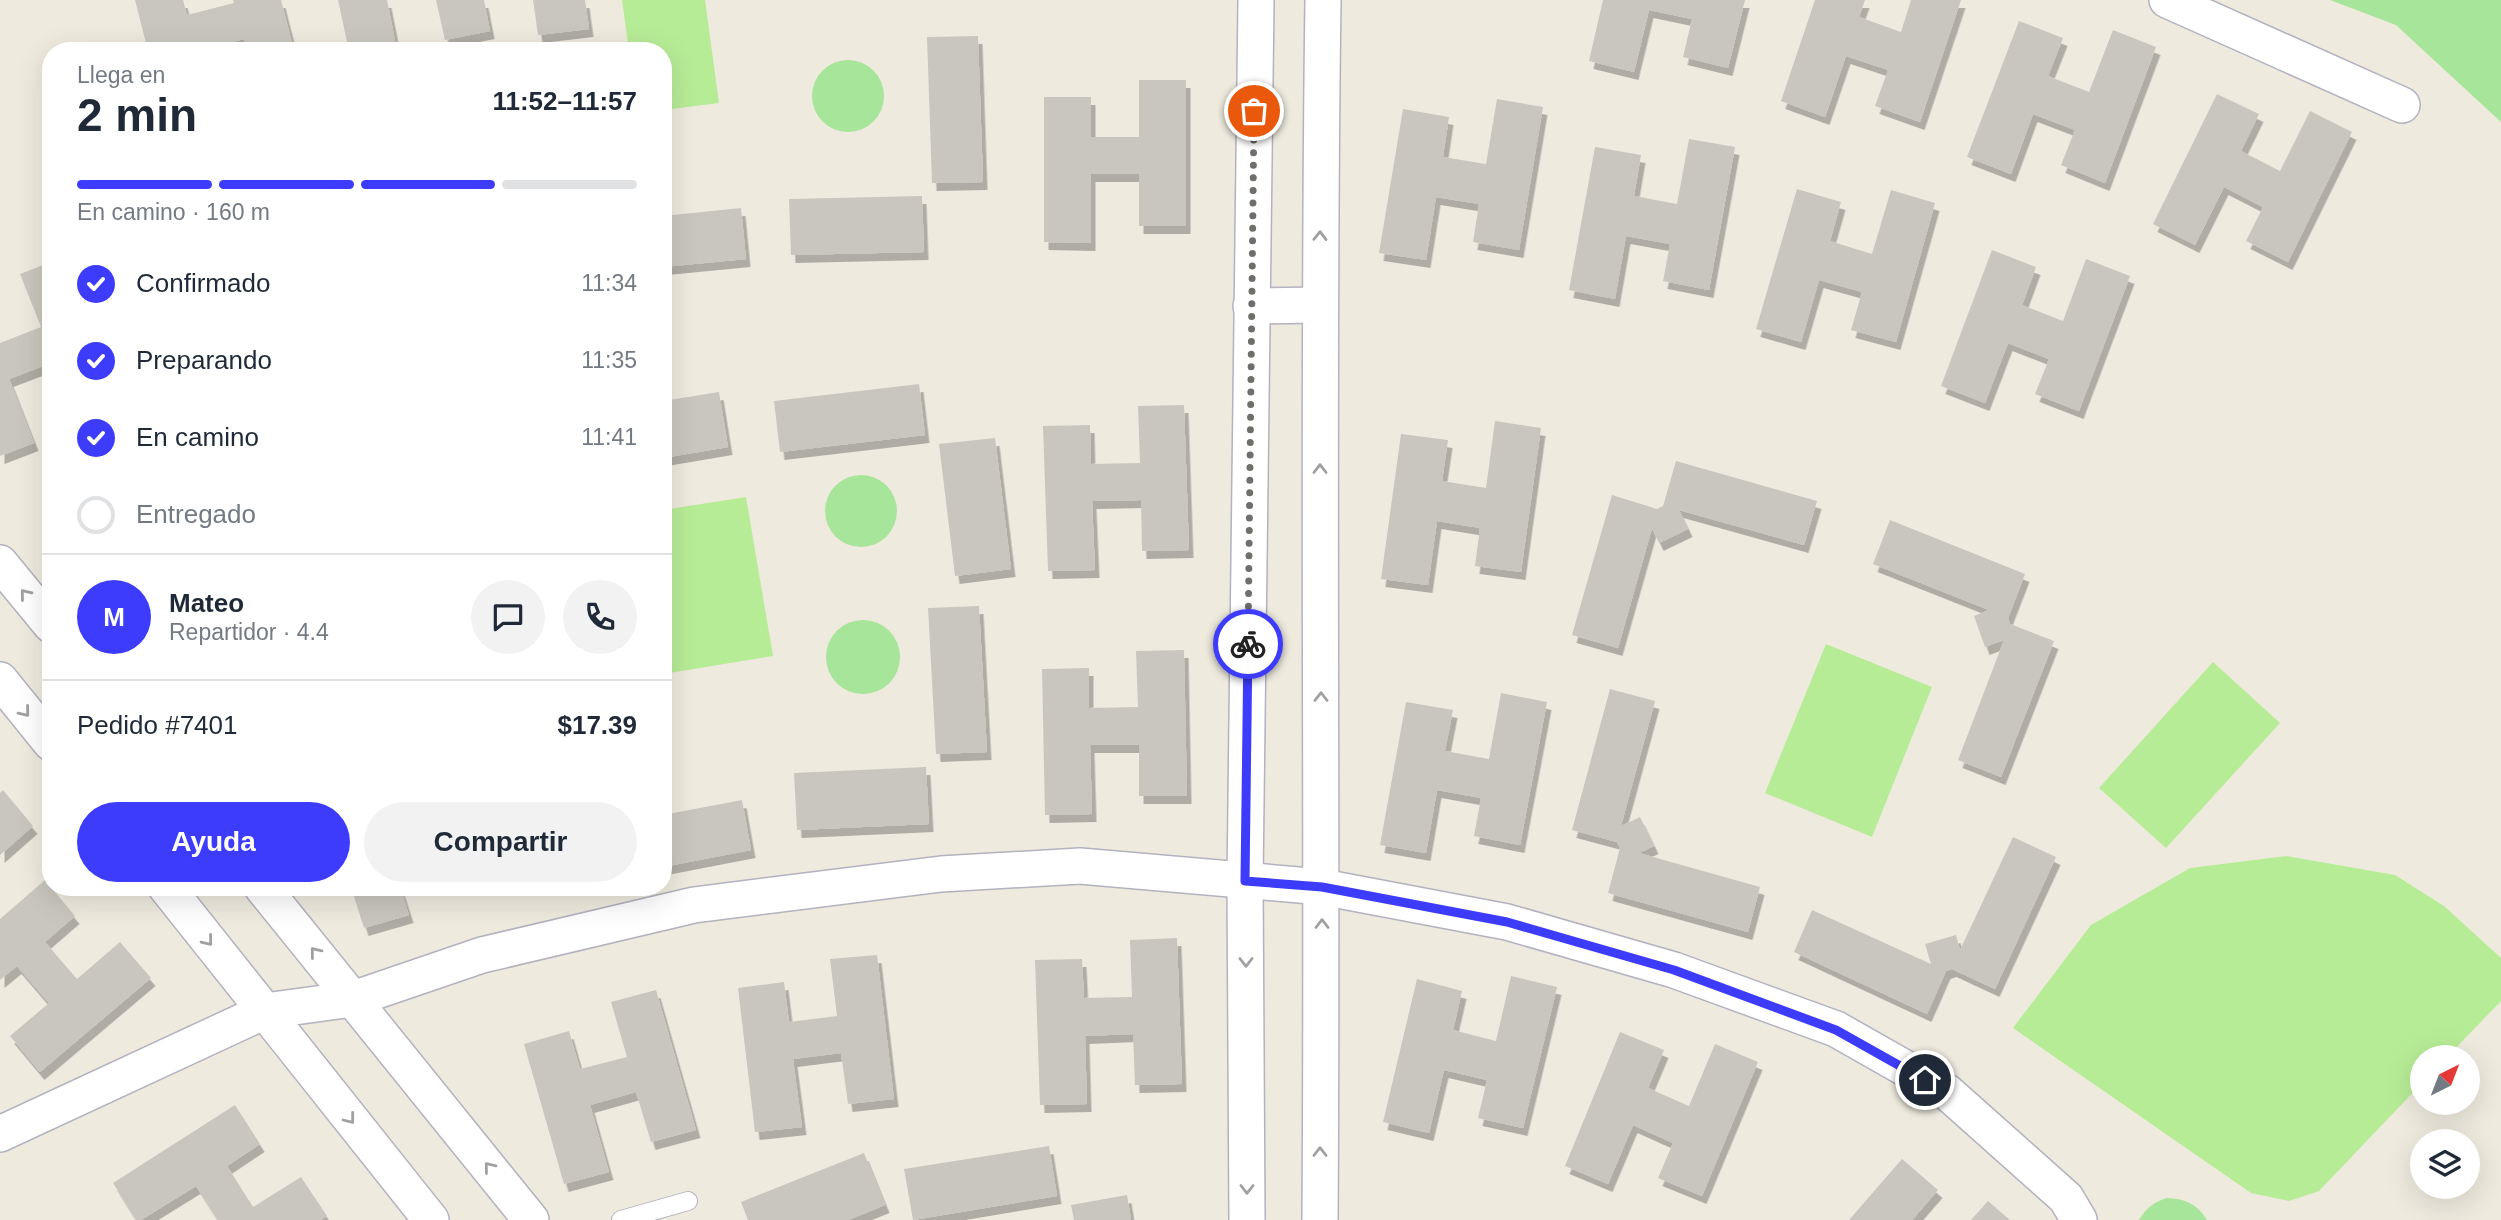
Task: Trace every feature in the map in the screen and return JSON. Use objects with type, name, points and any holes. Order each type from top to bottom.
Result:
[{"type":"street","points":[[1247,1220],[1245,881],[1256,0]]},
{"type":"street","points":[[1320,1220],[1322,887],[1319,304],[1323,0]]},
{"type":"street","points":[[2166,0],[2402,105]]},
{"type":"street","points":[[1251,306],[1319,304]]},
{"type":"street","points":[[0,563],[42,614]]},
{"type":"street","points":[[0,680],[42,732]]},
{"type":"street","points":[[0,1134],[265,1012],[353,999],[482,955],[694,905],[941,874],[1080,866],[1322,887],[1507,922],[1674,970],[1836,1030],[1947,1092],[2066,1198],[2079,1220]]},
{"type":"street","points":[[173,896],[431,1220]]},
{"type":"street","points":[[269,896],[531,1220]]},
{"type":"lane","points":[[621,1220],[688,1201]]},
{"type":"green space","points":[[622,0],[705,0],[719,103],[672,109],[672,42],[628,42]]},
{"type":"green space","points":[[2330,0],[2501,0],[2501,122],[2396,25]]},
{"type":"green space","points":[[848,60],[862,63],[874,70],[881,82],[884,96],[881,110],[874,122],[862,129],[848,132],[834,129],[822,122],[815,110],[812,96],[815,82],[822,70],[834,63]]},
{"type":"green space","points":[[861,475],[875,478],[887,485],[894,497],[897,511],[894,525],[887,537],[875,544],[861,547],[847,544],[835,537],[828,525],[825,511],[828,497],[835,485],[847,478]]},
{"type":"green space","points":[[746,497],[773,656],[672,673],[672,509]]},
{"type":"green space","points":[[856,620],[870,620],[884,626],[894,636],[900,657],[894,678],[884,688],[870,694],[856,694],[842,688],[832,678],[826,664],[826,650],[832,636],[842,626]]},
{"type":"green space","points":[[1826,644],[1932,687],[1872,837],[1765,793]]},
{"type":"green space","points":[[2213,662],[2280,723],[2166,848],[2099,788]]},
{"type":"green space","points":[[2286,856],[2395,875],[2444,906],[2501,958],[2501,1001],[2459,1045],[2410,1045],[2410,1096],[2319,1191],[2289,1201],[2251,1193],[2013,1028],[2091,925],[2190,868]]},
{"type":"green space","points":[[2167,1198],[2190,1203],[2207,1220],[2139,1220],[2151,1206]]},
{"type":"building","points":[[135,0],[183,0],[187,15],[234,3],[233,0],[281,0],[292,42],[244,42],[244,39],[232,42],[146,42]]},
{"type":"building","points":[[338,0],[387,0],[395,42],[347,42]]},
{"type":"building","points":[[436,0],[484,0],[490,31],[445,40]]},
{"type":"building","points":[[533,0],[585,0],[589,29],[538,35]]},
{"type":"building","points":[[1603,0],[1745,0],[1728,68],[1683,57],[1692,19],[1649,10],[1634,72],[1589,61]]},
{"type":"building","points":[[1815,0],[1865,0],[1859,17],[1901,32],[1911,0],[1961,0],[1920,122],[1875,106],[1888,70],[1846,56],[1825,117],[1781,101]]},
{"type":"building","points":[[2019,21],[2063,38],[2048,76],[2089,92],[2113,30],[2156,47],[2105,183],[2061,165],[2075,130],[2033,114],[2011,174],[1967,157]]},
{"type":"building","points":[[978,36],[983,182],[932,183],[927,37]]},
{"type":"building","points":[[1139,80],[1186,80],[1186,226],[1139,226],[1139,174],[1091,174],[1091,243],[1044,242],[1044,97],[1091,97],[1091,137],[1139,137]]},
{"type":"building","points":[[2217,94],[2259,114],[2241,151],[2280,171],[2310,111],[2352,132],[2288,262],[2246,241],[2263,207],[2224,187],[2195,245],[2153,224]]},
{"type":"building","points":[[1497,99],[1543,107],[1519,250],[1473,242],[1479,204],[1436,197],[1426,260],[1379,253],[1403,109],[1449,117],[1443,157],[1486,164]]},
{"type":"building","points":[[1689,139],[1735,147],[1709,290],[1663,281],[1670,244],[1626,236],[1615,299],[1569,290],[1595,147],[1641,155],[1634,196],[1677,204]]},
{"type":"building","points":[[1797,189],[1841,202],[1830,241],[1872,254],[1891,190],[1935,203],[1896,342],[1851,330],[1862,292],[1819,280],[1801,342],[1756,329]]},
{"type":"building","points":[[922,196],[924,252],[791,255],[789,199]]},
{"type":"building","points":[[741,208],[746,259],[672,266],[672,215]]},
{"type":"building","points":[[1992,250],[2036,267],[2022,305],[2063,321],[2086,259],[2130,276],[2079,411],[2035,394],[2049,359],[2008,343],[1985,403],[1941,386]]},
{"type":"building","points":[[42,265],[42,366],[9,379],[34,443],[0,456],[0,343],[41,327],[20,274]]},
{"type":"building","points":[[919,384],[925,435],[780,452],[774,401]]},
{"type":"building","points":[[719,392],[728,447],[672,456],[672,400]]},
{"type":"building","points":[[1184,405],[1189,550],[1142,551],[1141,500],[1092,501],[1095,570],[1048,571],[1043,426],[1090,425],[1091,464],[1140,463],[1138,406]]},
{"type":"building","points":[[1495,421],[1541,428],[1521,572],[1475,566],[1480,528],[1437,521],[1428,585],[1381,579],[1401,434],[1448,440],[1442,481],[1486,488]]},
{"type":"building","points":[[995,438],[1011,569],[955,576],[939,444]]},
{"type":"building","points":[[1676,461],[1817,501],[1804,545],[1679,510],[1688,529],[1659,543],[1652,528],[1618,648],[1572,635],[1612,495],[1657,509],[1663,506]]},
{"type":"building","points":[[1890,520],[2025,574],[2008,618],[2010,624],[2054,641],[2001,777],[1958,760],[2004,640],[1985,647],[1974,616],[1989,610],[1873,564]]},
{"type":"building","points":[[979,606],[987,752],[936,754],[928,608]]},
{"type":"building","points":[[1184,650],[1187,796],[1139,796],[1139,745],[1090,745],[1092,814],[1045,815],[1042,669],[1089,668],[1089,708],[1138,707],[1136,651]]},
{"type":"building","points":[[1610,689],[1655,701],[1621,826],[1640,817],[1654,846],[1639,853],[1760,887],[1748,932],[1608,893],[1620,848],[1617,842],[1572,830]]},
{"type":"building","points":[[1501,693],[1547,702],[1520,845],[1474,836],[1481,798],[1437,790],[1426,853],[1380,845],[1406,702],[1453,710],[1445,751],[1489,759]]},
{"type":"building","points":[[926,767],[929,824],[797,830],[794,773]]},
{"type":"building","points":[[3,790],[33,826],[0,855],[0,793]]},
{"type":"building","points":[[742,800],[751,850],[672,865],[672,813]]},
{"type":"building","points":[[2013,837],[2056,857],[1995,989],[1952,969],[1946,971],[1927,1014],[1794,952],[1812,910],[1931,964],[1925,944],[1956,935],[1960,950]]},
{"type":"building","points":[[42,883],[42,896],[58,896],[75,916],[45,942],[77,979],[120,942],[151,978],[40,1072],[10,1036],[49,1003],[17,966],[0,980],[0,919]]},
{"type":"building","points":[[354,896],[403,896],[409,915],[364,928]]},
{"type":"building","points":[[1177,938],[1182,1084],[1135,1085],[1133,1034],[1085,1036],[1087,1104],[1040,1105],[1035,960],[1082,959],[1084,998],[1132,997],[1130,940]]},
{"type":"building","points":[[877,955],[894,1099],[848,1104],[841,1053],[793,1059],[802,1127],[755,1132],[738,988],[784,982],[789,1022],[837,1016],[830,959]]},
{"type":"building","points":[[1511,976],[1557,987],[1523,1128],[1478,1118],[1487,1080],[1444,1070],[1429,1133],[1383,1122],[1417,979],[1462,991],[1453,1030],[1496,1041]]},
{"type":"building","points":[[656,990],[696,1130],[651,1142],[636,1092],[590,1105],[609,1172],[564,1184],[524,1044],[569,1031],[580,1069],[627,1057],[611,1002]]},
{"type":"building","points":[[1620,1032],[1664,1050],[1648,1088],[1689,1106],[1715,1044],[1758,1062],[1702,1196],[1658,1178],[1673,1143],[1633,1125],[1608,1184],[1565,1166]]},
{"type":"building","points":[[235,1105],[260,1144],[227,1166],[253,1207],[301,1177],[327,1216],[320,1220],[218,1220],[196,1186],[141,1220],[136,1220],[113,1183]]},
{"type":"building","points":[[1049,1146],[1057,1196],[913,1220],[904,1169]]},
{"type":"building","points":[[864,1153],[885,1205],[848,1220],[748,1220],[741,1202]]},
{"type":"building","points":[[1902,1159],[1938,1190],[1912,1220],[1849,1220]]},
{"type":"building","points":[[1127,1195],[1131,1220],[1074,1220],[1071,1205]]},
{"type":"building","points":[[1988,1201],[2010,1220],[1971,1220]]},
{"type":"way so far","points":[[1248,644],[1254,111]]},
{"type":"route","points":[[1248,644],[1245,881],[1322,887],[1507,922],[1674,970],[1836,1030],[1925,1080]]}]
